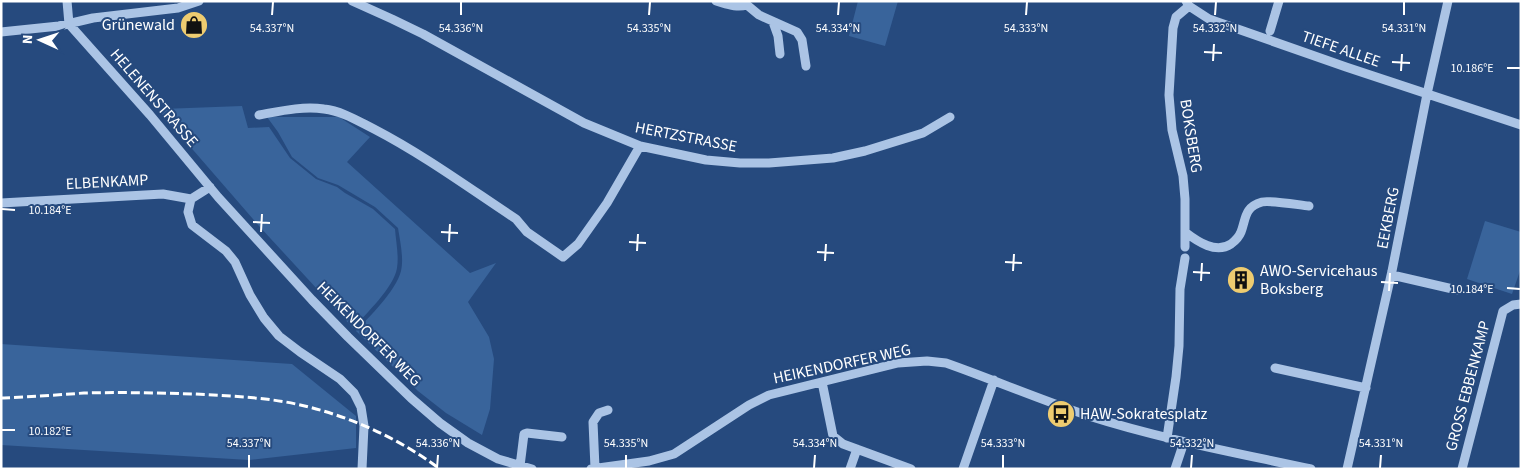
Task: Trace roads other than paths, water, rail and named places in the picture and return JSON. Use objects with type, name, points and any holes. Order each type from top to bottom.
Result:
[{"type":"street","points":[[67,1],[69,24]]},
{"type":"street","points":[[1,32],[69,24],[93,18],[178,8],[198,1]]},
{"type":"street","name":"HERTZSTRASSE","points":[[352,1],[423,34],[584,124],[640,146],[706,160],[769,164],[832,158],[865,151],[923,133],[950,117]]},
{"type":"street","points":[[716,1],[733,6],[748,3],[759,15],[797,32],[802,40],[806,66]]},
{"type":"street","points":[[1270,31],[1279,1]]},
{"type":"street","name":"EEKBERG","points":[[1347,469],[1392,275],[1427,94],[1448,1]]},
{"type":"street","name":"TIEFE ALLEE","points":[[1187,4],[1209,19],[1521,125]]},
{"type":"street","name":"BOKSBERG","points":[[1185,247],[1183,176],[1172,130],[1169,95],[1173,28],[1176,17],[1187,4]]},
{"type":"street","points":[[773,22],[778,36],[780,54]]},
{"type":"street","name":"HELENENSTRASSE","points":[[69,24],[150,115],[210,187]]},
{"type":"street","points":[[260,115],[292,109],[324,108],[339,112],[384,134],[424,157],[516,219],[527,232],[563,257],[578,244],[607,203],[640,146]]},
{"type":"street","points":[[210,187],[190,199],[188,212],[192,225],[226,251],[235,262],[250,295],[264,318],[279,336],[340,379],[354,393],[361,407],[364,426],[362,469]]},
{"type":"street","name":"HEIKENDORFER WEG","points":[[210,187],[348,337],[440,423],[468,444],[498,459],[532,469]]},
{"type":"street","name":"ELBENKAMP","points":[[1,203],[162,194],[190,199]]},
{"type":"street","points":[[1185,232],[1194,239],[1209,246],[1224,248],[1235,241],[1241,234],[1245,214],[1256,205],[1263,202],[1309,206]]},
{"type":"street","points":[[1168,438],[1179,346],[1180,289],[1185,258]]},
{"type":"street","points":[[1392,275],[1457,290]]},
{"type":"street","name":"GROSS EBBENKAMP","points":[[1462,469],[1503,311],[1513,305],[1521,304]]},
{"type":"street","name":"HEIKENDORFER WEG","points":[[591,469],[651,465],[674,454],[749,405],[769,395],[898,363],[927,361],[946,362],[1088,416],[1184,442],[1311,469]]},
{"type":"street","points":[[1275,368],[1366,388]]},
{"type":"street","points":[[963,469],[994,380]]},
{"type":"street","points":[[822,382],[833,436],[843,444],[911,469]]},
{"type":"street","points":[[595,468],[593,422],[599,413],[608,410]]},
{"type":"street","points":[[520,466],[524,434],[562,437]]},
{"type":"street","points":[[1175,469],[1184,442]]},
{"type":"street","points":[[850,469],[857,449]]},
{"type":"railway","points":[[1,398],[84,393],[139,393],[233,396],[284,402],[334,414],[353,421],[389,437],[424,457],[440,469]]},
{"type":"place","name":"Grünewald","points":[[194,25]]},
{"type":"place","name":"AWO-Servicehaus Boksberg","points":[[1241,280]]},
{"type":"place","name":"HAW-Sokratesplatz","points":[[1061,414]]}]
